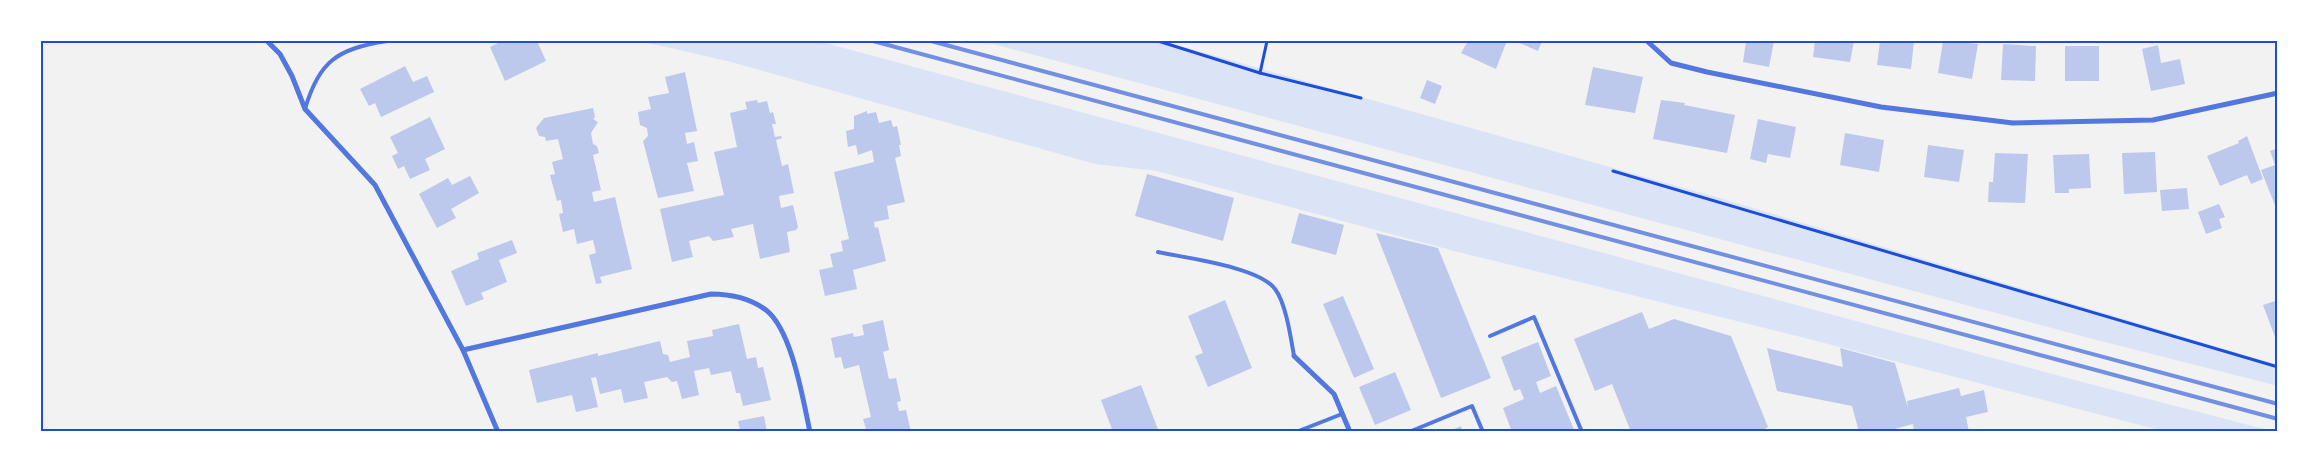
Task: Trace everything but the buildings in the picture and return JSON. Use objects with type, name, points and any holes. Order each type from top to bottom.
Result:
[{"type":"street","points":[[267,41],[280,54],[292,76],[305,110],[375,185],[463,350],[498,432]]},
{"type":"street","points":[[1647,41],[1671,63],[1707,72],[1882,107],[2013,123],[2153,120],[2278,93]]},
{"type":"street","points":[[463,350],[711,294],[731,294],[766,310],[780,328],[793,361],[810,432]]},
{"type":"street","points":[[1294,356],[1334,394],[1350,432]]},
{"type":"lane","points":[[305,110],[311,87],[320,71],[337,55],[387,41]]},
{"type":"lane","points":[[1158,252],[1253,273],[1275,289],[1287,320],[1294,356]]},
{"type":"lane","points":[[1490,336],[1534,318],[1582,432]]},
{"type":"lane","points":[[1409,432],[1472,406],[1483,432]]},
{"type":"lane","points":[[1296,432],[1342,414]]},
{"type":"path","points":[[1158,41],[1260,72],[1361,98]]},
{"type":"path","points":[[1260,72],[1266,41]]},
{"type":"path","points":[[1613,171],[2278,367]]},
{"type":"shaded area","points":[[640,41],[818,41],[2071,379],[2276,432],[2159,430],[1805,338],[1454,251],[1157,171],[1095,164],[731,62]]},
{"type":"shaded area","points":[[982,41],[1163,41],[1723,199],[2278,365],[2278,386],[2085,337]]},
{"type":"railway","points":[[873,41],[2278,419]]},
{"type":"railway","points":[[931,41],[2278,404]]}]
